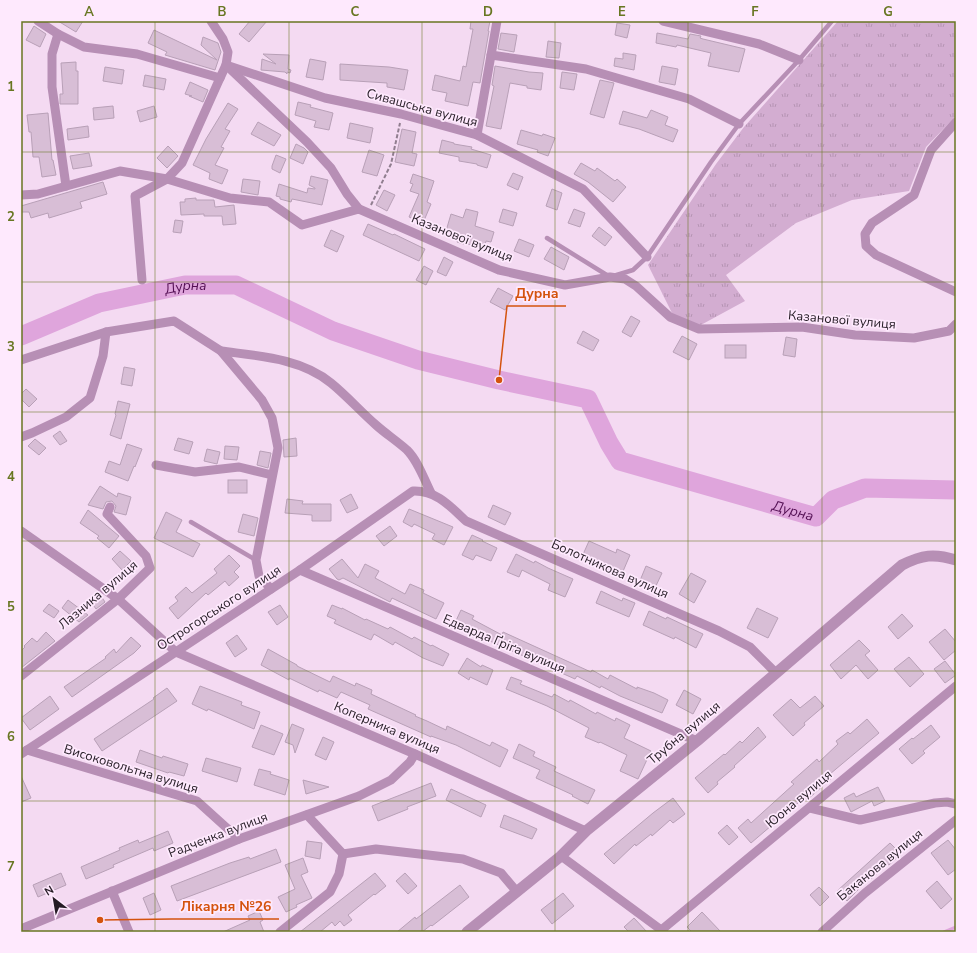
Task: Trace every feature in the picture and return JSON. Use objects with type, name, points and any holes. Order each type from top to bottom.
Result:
[{"type":"street","points":[[38,21],[58,34],[84,46],[137,54],[220,78]]},
{"type":"street","points":[[142,280],[136,196],[167,178],[182,163],[226,65],[228,52],[223,39],[211,21]]},
{"type":"street","points":[[477,135],[497,21]]},
{"type":"street","points":[[663,21],[759,44],[799,60]]},
{"type":"street","points":[[58,34],[52,54],[52,87],[66,186]]},
{"type":"street","points":[[491,55],[586,69],[689,99],[739,124]]},
{"type":"street","points":[[226,65],[308,142],[331,168],[347,194],[363,211]]},
{"type":"street","name":"Сивашська вулиця","points":[[226,65],[325,98],[402,114],[477,135],[583,189],[647,257]]},
{"type":"street","points":[[956,122],[931,150],[914,195],[872,223],[865,234],[866,246],[876,255],[956,292]]},
{"type":"street","points":[[21,195],[38,194],[120,171],[167,178],[230,198],[269,202],[302,225],[363,211]]},
{"type":"street","name":"Казанової вулиця","points":[[363,211],[499,270],[565,285],[610,277],[625,279],[636,286],[670,317],[699,330],[802,327],[855,335],[914,338],[949,332],[956,324]]},
{"type":"street","points":[[21,360],[106,332],[174,321],[221,351],[262,400],[272,418],[278,448],[256,560],[259,576],[272,589]]},
{"type":"street","points":[[21,437],[66,417],[90,398],[102,356],[106,332]]},
{"type":"street","points":[[221,351],[273,358],[294,363],[312,371],[330,382],[376,426],[408,451],[422,472],[431,493]]},
{"type":"street","points":[[156,465],[195,472],[239,467],[272,476]]},
{"type":"street","name":"Острогорського вулиця","points":[[24,752],[272,589],[413,491],[423,490],[431,493]]},
{"type":"street","name":"Болотникова вулиця","points":[[431,493],[446,503],[466,521],[719,631],[750,647],[776,673]]},
{"type":"street","name":"Лазника вулиця","points":[[21,676],[118,599],[150,568],[146,556],[107,514],[110,507]]},
{"type":"street","name":"Коперника вулиця","points":[[21,531],[118,599],[176,652],[415,754],[586,831]]},
{"type":"street","name":"Трубна вулиця","points":[[467,932],[561,856],[586,831],[697,741],[882,580],[902,565],[919,557],[943,556],[956,560]]},
{"type":"street","name":"Едварда Ґріґа вулиця","points":[[300,570],[697,741]]},
{"type":"street","name":"Юона вулиця","points":[[662,931],[956,686]]},
{"type":"street","name":"Високовольтна вулиця","points":[[24,752],[197,801],[239,839]]},
{"type":"street","name":"Радченка вулиця","points":[[21,929],[239,839],[307,816],[359,796],[391,780],[410,762],[415,754]]},
{"type":"street","points":[[810,808],[860,820],[935,803],[947,802],[956,804]]},
{"type":"street","points":[[307,816],[342,854]]},
{"type":"street","name":"Баканова вулиця","points":[[822,932],[865,893],[956,820]]},
{"type":"street","points":[[342,854],[376,850],[463,859],[501,873],[517,892]]},
{"type":"street","points":[[280,932],[330,892],[339,874],[342,854]]},
{"type":"street","points":[[561,856],[662,931]]},
{"type":"street","points":[[112,891],[129,932]]},
{"type":"lane","points":[[547,238],[610,277],[632,270],[647,257],[711,162],[739,124],[799,60],[832,21]]},
{"type":"lane","points":[[191,522],[256,560]]},
{"type":"path","points":[[363,211],[391,164],[402,114]]},
{"type":"green space","points":[[838,21],[956,21],[956,116],[926,147],[909,191],[852,200],[796,223],[726,275],[745,301],[699,326],[673,315],[648,265],[716,164],[744,127]]},
{"type":"building","points":[[58,21],[83,21],[76,32]]},
{"type":"building","points":[[250,21],[267,21],[249,42],[239,34]]},
{"type":"building","points":[[471,21],[490,21],[480,83],[473,82],[468,106],[445,101],[447,93],[432,90],[435,75],[460,81],[463,66],[466,67],[473,29],[470,29]]},
{"type":"building","points":[[617,23],[630,25],[627,38],[615,35]]},
{"type":"building","points":[[34,26],[46,34],[40,47],[26,40]]},
{"type":"building","points":[[154,30],[217,60],[201,45],[203,37],[218,43],[221,52],[215,70],[165,55],[167,52],[148,43]]},
{"type":"building","points":[[501,33],[517,35],[514,52],[498,49]]},
{"type":"building","points":[[657,33],[688,39],[690,34],[701,36],[700,38],[703,39],[745,49],[739,72],[708,66],[711,53],[677,45],[676,47],[656,43]]},
{"type":"building","points":[[548,41],[561,43],[559,58],[546,57]]},
{"type":"building","points":[[623,53],[636,55],[634,70],[614,66],[615,58],[623,59]]},
{"type":"building","points":[[263,54],[289,55],[288,69],[291,70],[290,73],[287,72],[287,74],[285,72],[261,70],[262,59],[276,64]]},
{"type":"building","points":[[310,59],[326,62],[323,80],[306,77]]},
{"type":"building","points":[[76,62],[76,71],[78,71],[78,104],[60,104],[60,94],[63,94],[61,63]]},
{"type":"building","points":[[340,64],[389,67],[408,70],[404,90],[387,87],[387,83],[340,80]]},
{"type":"building","points":[[495,66],[543,73],[541,90],[510,83],[501,129],[486,126],[494,86],[492,85]]},
{"type":"building","points":[[662,66],[678,69],[675,85],[659,82]]},
{"type":"building","points":[[105,67],[124,70],[122,84],[103,81]]},
{"type":"building","points":[[562,72],[577,74],[574,90],[560,88]]},
{"type":"building","points":[[145,75],[166,79],[164,90],[143,86]]},
{"type":"building","points":[[600,80],[614,83],[604,118],[590,114]]},
{"type":"building","points":[[190,82],[208,90],[203,102],[185,94]]},
{"type":"building","points":[[298,102],[333,113],[329,130],[314,127],[316,121],[295,115]]},
{"type":"building","points":[[228,103],[238,109],[225,129],[230,131],[221,147],[224,148],[215,165],[228,170],[222,184],[209,179],[210,173],[193,165],[206,139]]},
{"type":"building","points":[[113,106],[114,118],[94,120],[93,108]]},
{"type":"building","points":[[154,106],[157,117],[140,122],[137,111]]},
{"type":"building","points":[[651,110],[668,117],[665,125],[678,130],[673,142],[639,129],[619,124],[623,111],[647,118]]},
{"type":"building","points":[[48,113],[52,160],[56,175],[42,177],[39,157],[33,157],[31,132],[29,132],[27,115]]},
{"type":"building","points":[[258,122],[281,135],[274,146],[251,134]]},
{"type":"building","points":[[350,123],[373,128],[370,143],[347,138]]},
{"type":"building","points":[[88,126],[89,137],[68,140],[67,129]]},
{"type":"building","points":[[402,129],[416,132],[412,153],[417,154],[414,166],[395,162]]},
{"type":"building","points":[[521,130],[555,138],[548,156],[537,152],[538,150],[517,144]]},
{"type":"building","points":[[442,140],[472,147],[471,149],[491,155],[487,168],[477,164],[459,161],[459,157],[439,153]]},
{"type":"building","points":[[296,144],[308,152],[303,164],[290,158]]},
{"type":"building","points":[[168,146],[178,156],[167,168],[157,158]]},
{"type":"building","points":[[369,150],[384,155],[377,176],[362,172]]},
{"type":"building","points":[[89,153],[92,166],[73,169],[70,156]]},
{"type":"building","points":[[276,155],[286,159],[280,173],[272,169]]},
{"type":"building","points":[[581,163],[595,171],[597,168],[615,181],[617,179],[626,187],[613,202],[588,182],[574,174]]},
{"type":"building","points":[[513,173],[523,177],[518,190],[507,185]]},
{"type":"building","points":[[413,174],[434,181],[427,202],[431,204],[423,223],[409,217],[419,194],[410,191],[413,184],[410,183]]},
{"type":"building","points":[[311,176],[328,180],[322,205],[292,199],[291,202],[280,199],[280,197],[276,196],[279,184],[307,193],[308,188],[315,189],[309,185]]},
{"type":"building","points":[[243,179],[260,181],[258,195],[241,192]]},
{"type":"building","points":[[103,182],[107,194],[80,202],[82,208],[49,218],[48,213],[31,218],[29,212],[21,212],[21,206]]},
{"type":"building","points":[[552,189],[562,193],[557,210],[546,206]]},
{"type":"building","points":[[384,190],[395,195],[387,211],[376,205]]},
{"type":"building","points":[[196,198],[196,200],[214,200],[215,207],[234,205],[236,224],[223,225],[222,216],[204,216],[204,214],[181,215],[180,202],[185,202],[185,199]]},
{"type":"building","points":[[466,209],[478,212],[475,226],[494,232],[491,242],[486,241],[484,249],[457,242],[459,235],[446,231],[451,214],[463,218]]},
{"type":"building","points":[[503,209],[517,213],[513,226],[499,222]]},
{"type":"building","points":[[574,209],[585,213],[580,227],[568,223]]},
{"type":"building","points":[[175,220],[183,221],[181,233],[173,232]]},
{"type":"building","points":[[368,224],[393,235],[394,234],[425,249],[419,261],[363,235]]},
{"type":"building","points":[[599,227],[612,237],[605,246],[592,236]]},
{"type":"building","points":[[331,230],[344,236],[337,252],[324,246]]},
{"type":"building","points":[[519,239],[534,245],[529,257],[514,251]]},
{"type":"building","points":[[551,247],[569,257],[564,270],[544,259]]},
{"type":"building","points":[[444,257],[453,262],[446,276],[437,272]]},
{"type":"building","points":[[424,266],[433,271],[426,285],[416,280]]},
{"type":"building","points":[[498,288],[513,296],[505,310],[490,302]]},
{"type":"building","points":[[631,316],[640,321],[631,337],[622,332]]},
{"type":"building","points":[[583,331],[599,340],[593,351],[577,343]]},
{"type":"building","points":[[682,336],[697,344],[689,360],[673,352]]},
{"type":"building","points":[[786,337],[797,339],[795,357],[783,355]]},
{"type":"building","points":[[725,345],[746,345],[746,358],[725,358]]},
{"type":"building","points":[[124,367],[135,369],[132,386],[121,384]]},
{"type":"building","points":[[26,389],[37,399],[29,407],[21,399],[21,394]]},
{"type":"building","points":[[118,401],[130,404],[121,439],[110,435],[116,415]]},
{"type":"building","points":[[60,431],[67,441],[60,445],[53,436]]},
{"type":"building","points":[[178,438],[193,442],[189,454],[174,450]]},
{"type":"building","points":[[296,438],[297,456],[284,457],[283,440]]},
{"type":"building","points":[[35,439],[46,448],[39,455],[28,446]]},
{"type":"building","points":[[127,444],[142,449],[128,481],[105,472],[109,461],[120,465]]},
{"type":"building","points":[[225,446],[239,447],[237,460],[224,459]]},
{"type":"building","points":[[207,449],[220,452],[217,464],[204,461]]},
{"type":"building","points":[[260,451],[271,453],[268,468],[257,465]]},
{"type":"building","points":[[228,480],[247,480],[247,493],[228,493]]},
{"type":"building","points":[[100,486],[117,497],[118,493],[131,497],[126,515],[114,512],[116,506],[112,501],[106,502],[103,509],[88,505]]},
{"type":"building","points":[[351,494],[358,508],[347,513],[340,500]]},
{"type":"building","points":[[287,499],[303,501],[302,504],[331,504],[331,521],[312,521],[312,515],[285,513]]},
{"type":"building","points":[[493,505],[511,513],[505,525],[488,517]]},
{"type":"building","points":[[409,509],[453,527],[444,545],[432,539],[435,534],[414,524],[412,527],[403,522]]},
{"type":"building","points":[[88,510],[119,536],[109,548],[97,538],[99,536],[80,523]]},
{"type":"building","points":[[166,512],[182,520],[176,532],[200,544],[193,557],[154,538]]},
{"type":"building","points":[[243,514],[258,518],[254,536],[238,532]]},
{"type":"building","points":[[390,526],[397,536],[384,546],[376,536]]},
{"type":"building","points":[[472,535],[497,548],[491,561],[476,555],[473,560],[462,555]]},
{"type":"building","points":[[589,541],[616,553],[617,549],[630,555],[621,576],[581,559]]},
{"type":"building","points":[[120,551],[131,561],[122,570],[112,559]]},
{"type":"building","points":[[516,554],[534,563],[535,561],[573,579],[565,597],[548,590],[550,584],[522,570],[519,577],[507,572]]},
{"type":"building","points":[[229,555],[240,566],[234,572],[239,577],[229,586],[225,581],[208,595],[206,593],[178,619],[169,608],[178,601],[175,597],[186,587],[192,593],[217,573],[214,569]]},
{"type":"building","points":[[342,559],[358,578],[365,564],[379,571],[375,578],[405,594],[410,584],[424,590],[423,593],[444,603],[436,619],[392,598],[390,602],[343,578],[339,580],[337,579],[329,569]]},
{"type":"building","points":[[646,566],[662,573],[654,590],[639,583]]},
{"type":"building","points":[[691,573],[706,581],[694,603],[679,594]]},
{"type":"building","points":[[601,591],[622,601],[623,598],[635,603],[629,617],[596,603]]},
{"type":"building","points":[[99,593],[105,602],[96,609],[89,599]]},
{"type":"building","points":[[68,600],[88,615],[79,622],[62,608]]},
{"type":"building","points":[[49,604],[59,611],[54,618],[43,611]]},
{"type":"building","points":[[280,605],[288,617],[277,625],[268,612]]},
{"type":"building","points":[[332,605],[388,629],[390,627],[412,639],[414,637],[449,654],[443,666],[423,658],[395,642],[393,645],[374,634],[371,640],[334,623],[336,620],[327,616]]},
{"type":"building","points":[[757,608],[778,618],[768,638],[747,628]]},
{"type":"building","points":[[461,610],[474,616],[472,619],[502,635],[503,632],[591,672],[592,670],[608,679],[610,675],[637,689],[637,687],[668,700],[662,713],[620,696],[601,686],[600,688],[577,676],[575,679],[483,638],[482,639],[454,625]]},
{"type":"building","points":[[649,611],[666,619],[667,617],[703,634],[696,648],[675,637],[674,639],[643,625]]},
{"type":"building","points":[[902,614],[913,626],[898,639],[888,627]]},
{"type":"building","points":[[945,629],[956,642],[956,650],[944,660],[929,642]]},
{"type":"building","points":[[46,632],[55,641],[21,668],[21,651],[25,647],[24,646],[32,638],[37,642]]},
{"type":"building","points":[[237,635],[247,649],[235,657],[226,643]]},
{"type":"building","points":[[131,637],[141,646],[134,653],[72,697],[64,687],[106,658],[105,657],[114,649],[116,653]]},
{"type":"building","points":[[859,640],[870,651],[865,655],[878,670],[868,679],[856,665],[841,679],[830,665]]},
{"type":"building","points":[[268,649],[297,666],[330,682],[333,676],[355,686],[356,683],[372,690],[371,694],[446,730],[447,726],[490,746],[492,742],[508,750],[500,767],[456,745],[431,737],[368,709],[370,705],[341,692],[337,698],[319,690],[318,692],[289,678],[289,680],[261,665]]},
{"type":"building","points":[[909,657],[924,674],[910,687],[894,669]]},
{"type":"building","points":[[467,658],[481,667],[482,665],[493,670],[487,685],[470,677],[469,680],[458,673]]},
{"type":"building","points":[[945,661],[956,675],[945,683],[934,669]]},
{"type":"building","points":[[511,677],[522,681],[520,684],[552,697],[554,694],[569,702],[570,700],[596,714],[597,712],[615,721],[616,718],[630,725],[624,738],[651,751],[638,779],[620,771],[627,755],[600,742],[599,743],[585,737],[589,728],[547,706],[506,689]]},
{"type":"building","points":[[200,686],[242,702],[241,705],[260,712],[254,729],[208,709],[207,711],[192,704]]},
{"type":"building","points":[[167,688],[177,701],[102,751],[94,739],[154,699],[153,698]]},
{"type":"building","points":[[684,690],[701,699],[693,714],[676,705]]},
{"type":"building","points":[[50,696],[59,709],[30,730],[21,718]]},
{"type":"building","points":[[815,696],[824,706],[804,723],[805,725],[793,736],[773,715],[791,699],[800,708]]},
{"type":"building","points":[[867,719],[879,733],[830,774],[833,777],[807,800],[805,797],[751,843],[738,828],[748,819],[751,823],[794,784],[791,782],[817,759],[819,762],[838,744],[836,741],[848,732],[850,734]]},
{"type":"building","points":[[292,724],[304,729],[295,753],[293,745],[285,742]]},
{"type":"building","points":[[261,725],[283,734],[274,755],[252,747]]},
{"type":"building","points":[[931,725],[940,737],[923,751],[925,753],[912,764],[899,749]]},
{"type":"building","points":[[758,727],[766,737],[717,782],[718,784],[708,793],[695,778],[724,754],[725,755],[740,741],[742,743]]},
{"type":"building","points":[[323,737],[334,742],[326,760],[315,755]]},
{"type":"building","points":[[519,744],[535,752],[533,756],[556,767],[554,771],[595,790],[588,804],[572,796],[573,795],[536,778],[540,770],[513,758]]},
{"type":"building","points":[[140,750],[162,758],[163,756],[188,764],[184,776],[168,773],[136,762]]},
{"type":"building","points":[[206,758],[241,768],[237,782],[202,771]]},
{"type":"building","points":[[259,769],[271,772],[270,774],[289,780],[285,795],[254,785]]},
{"type":"building","points":[[21,776],[31,798],[21,802]]},
{"type":"building","points":[[303,780],[329,787],[306,794]]},
{"type":"building","points":[[431,783],[436,796],[407,807],[408,809],[378,821],[372,806]]},
{"type":"building","points":[[878,787],[885,801],[874,806],[872,801],[851,812],[844,798],[854,793],[856,797]]},
{"type":"building","points":[[451,789],[486,805],[481,817],[446,800]]},
{"type":"building","points":[[673,798],[685,814],[673,823],[670,820],[652,836],[651,834],[636,846],[635,844],[614,864],[604,854],[653,813]]},
{"type":"building","points":[[504,815],[537,829],[532,839],[500,827]]},
{"type":"building","points":[[727,825],[738,837],[729,845],[718,833]]},
{"type":"building","points":[[168,831],[173,843],[154,851],[153,848],[113,865],[114,867],[86,879],[81,867],[120,850],[119,848],[138,840],[139,843]]},
{"type":"building","points":[[948,840],[956,850],[956,869],[948,875],[931,853]]},
{"type":"building","points":[[307,841],[322,843],[320,859],[305,856]]},
{"type":"building","points":[[890,843],[901,854],[889,865],[887,864],[870,880],[869,879],[847,901],[837,891]]},
{"type":"building","points":[[276,849],[281,862],[177,901],[171,886],[230,863],[249,857],[250,859]]},
{"type":"building","points":[[303,858],[308,872],[301,875],[312,898],[296,905],[297,907],[286,912],[278,897],[295,889],[285,865]]},
{"type":"building","points":[[61,873],[66,885],[38,897],[33,885]]},
{"type":"building","points":[[375,873],[386,886],[348,915],[352,920],[344,926],[340,921],[335,926],[332,922],[320,932],[300,932]]},
{"type":"building","points":[[405,873],[417,886],[408,894],[396,881]]},
{"type":"building","points":[[937,881],[952,899],[941,909],[926,891]]},
{"type":"building","points":[[460,885],[469,897],[432,926],[431,925],[422,932],[397,932],[415,917],[416,919]]},
{"type":"building","points":[[819,887],[829,897],[820,906],[810,895]]},
{"type":"building","points":[[154,893],[161,910],[150,915],[143,898]]},
{"type":"building","points":[[563,893],[574,906],[552,924],[541,910]]},
{"type":"building","points":[[259,911],[263,920],[260,922],[264,932],[223,932],[250,920],[248,916]]},
{"type":"building","points":[[702,912],[721,932],[692,932],[687,927]]},
{"type":"building","points":[[634,918],[647,932],[629,932],[624,927]]},
{"type":"waterway","name":"Дурна","points":[[21,336],[99,303],[185,285],[236,285],[333,331],[418,360],[499,380],[588,399],[609,443],[620,461],[816,517],[833,500],[865,488],[956,490]]},
{"type":"waterway","points":[[944,932],[956,927]]},
{"type":"place","name":"Дурна","points":[[499,380]]},
{"type":"place","name":"Лікарня №26","points":[[100,920]]}]
